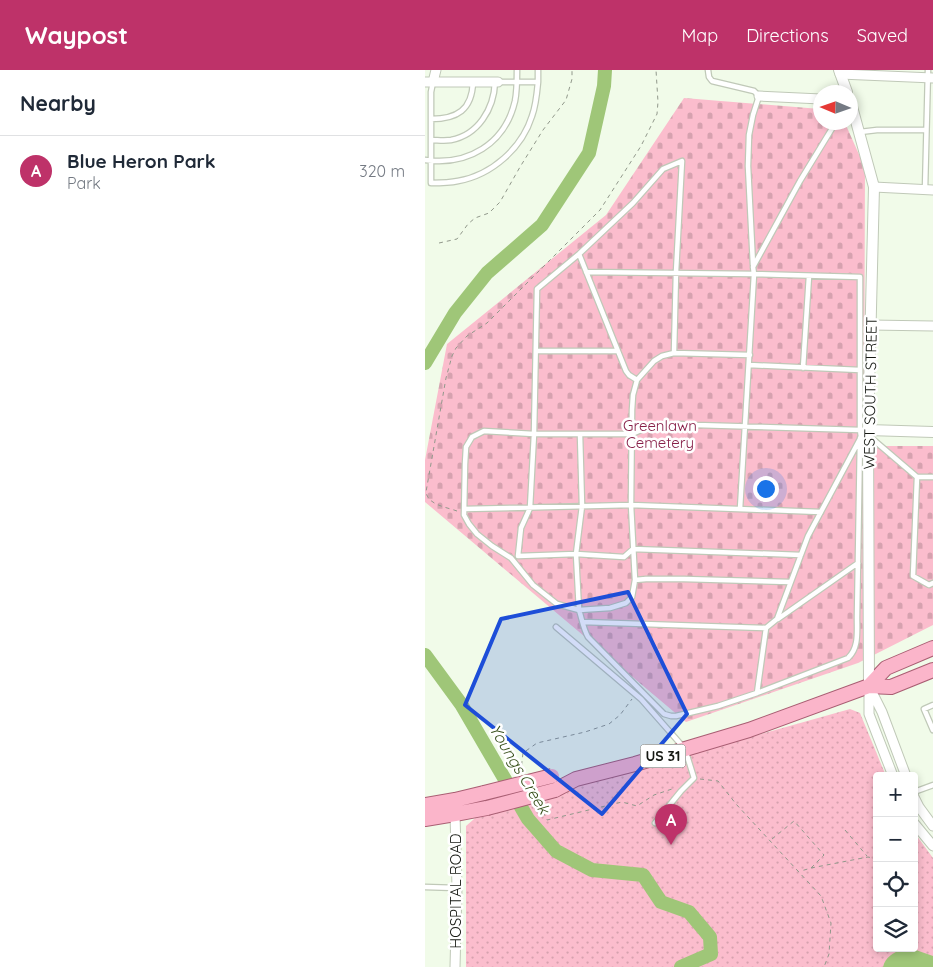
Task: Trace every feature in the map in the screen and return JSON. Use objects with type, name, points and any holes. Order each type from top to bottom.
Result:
[{"type":"main road","name":"US 31","points":[[869,686],[886,668],[933,648]]},
{"type":"main road","name":"US 31","points":[[425,819],[487,808],[555,790],[576,779],[635,764],[767,724],[869,686],[891,687],[933,670]]},
{"type":"main road","name":"US 31","points":[[425,804],[455,800],[552,776],[576,779]]},
{"type":"main road","points":[[455,800],[455,814]]},
{"type":"street","points":[[429,82],[437,70]]},
{"type":"street","points":[[844,85],[839,72],[930,75]]},
{"type":"street","points":[[429,82],[497,82]]},
{"type":"street","points":[[759,96],[813,99]]},
{"type":"street","name":"WEST SOUTH STREET","points":[[858,128],[874,187],[871,325],[864,433],[869,686]]},
{"type":"street","points":[[874,187],[929,190]]},
{"type":"street","points":[[871,325],[933,326]]},
{"type":"street","points":[[864,433],[933,432]]},
{"type":"street","points":[[869,686],[882,712],[904,772]]},
{"type":"street","points":[[869,686],[869,714],[892,772]]},
{"type":"street","points":[[885,754],[896,750]]},
{"type":"street","points":[[918,805],[933,826]]},
{"type":"street","name":"HOSPITAL ROAD","points":[[455,814],[457,888],[455,967]]},
{"type":"street","points":[[918,828],[933,846]]},
{"type":"lane","points":[[425,162],[465,158],[493,141],[511,113],[515,101],[517,70]]},
{"type":"lane","points":[[429,82],[431,92],[431,183],[459,181],[475,176],[506,157],[525,133],[536,100],[538,70]]},
{"type":"lane","points":[[708,70],[712,81],[754,91],[759,96],[749,135],[748,166],[754,274],[740,509]]},
{"type":"lane","points":[[929,190],[927,130],[930,75]]},
{"type":"lane","points":[[431,119],[448,118],[461,111],[472,93],[473,82]]},
{"type":"lane","points":[[431,140],[452,140],[478,126],[492,104],[497,82],[538,82]]},
{"type":"lane","points":[[753,267],[800,181],[831,130]]},
{"type":"lane","points":[[859,132],[927,130]]},
{"type":"lane","points":[[518,556],[521,528],[530,508],[534,434],[537,290],[579,254],[633,203],[663,169],[682,161],[675,272],[674,353]]},
{"type":"lane","points":[[579,254],[626,371],[637,380]]},
{"type":"lane","points":[[580,434],[582,506],[576,554],[579,610],[584,629],[588,637],[664,714],[676,716],[757,694],[848,658],[853,653],[856,643],[864,433],[860,370],[860,278],[675,272],[586,272]]},
{"type":"lane","points":[[803,368],[809,276]]},
{"type":"lane","points":[[536,350],[618,351]]},
{"type":"lane","points":[[750,355],[674,353],[653,361],[637,380],[633,394],[631,434],[631,505],[635,580],[632,597],[626,603],[610,608],[579,610],[557,604],[533,585],[511,558],[477,534],[464,516],[466,447],[472,437],[484,431],[534,434],[631,434],[650,426],[680,424],[864,433],[917,477],[933,477]]},
{"type":"lane","points":[[749,365],[860,370]]},
{"type":"lane","points":[[777,619],[801,555],[821,512],[864,433]]},
{"type":"lane","points":[[917,477],[913,576],[929,585],[933,583]]},
{"type":"lane","points":[[464,510],[631,505],[821,512]]},
{"type":"lane","points":[[511,558],[518,556],[576,554],[624,557],[633,549],[801,555]]},
{"type":"lane","points":[[583,622],[766,628],[858,563]]},
{"type":"lane","points":[[635,580],[684,579],[790,582]]},
{"type":"lane","points":[[556,627],[641,699],[685,749],[694,778],[655,823]]},
{"type":"lane","points":[[757,694],[766,628]]},
{"type":"lane","points":[[933,705],[924,709],[933,730]]},
{"type":"lane","points":[[918,791],[933,785]]},
{"type":"lane","points":[[425,887],[457,888]]},
{"type":"path","points":[[439,243],[457,239],[468,224],[475,218],[489,213],[500,202],[543,130],[566,100],[572,79],[572,70]]},
{"type":"path","points":[[464,516],[457,511],[431,501],[427,497],[426,492],[446,378],[456,348],[467,336],[487,323],[600,210],[641,146],[657,114],[656,70]]},
{"type":"path","points":[[771,840],[794,821],[824,855],[811,868]]},
{"type":"path","points":[[845,830],[868,857]]},
{"type":"path","points":[[800,872],[811,868],[868,857],[873,858]]},
{"type":"highlighted area","points":[[628,592],[687,714],[602,814],[465,705],[501,619]]},
{"type":"green space","name":"Greenlawn Cemetery","points":[[684,98],[813,108],[813,130],[848,130],[865,168],[864,446],[933,446],[933,625],[858,663],[686,722],[425,502],[425,460],[447,344],[606,215]]},
{"type":"green space","points":[[850,709],[860,713],[884,772],[873,772],[873,952],[918,952],[918,837],[933,858],[933,967],[466,967],[466,826],[481,813]]},
{"type":"shaded area","points":[[918,951],[933,956],[933,967],[883,967],[890,955],[896,952]]},
{"type":"waterway","name":"Youngs Creek","points":[[425,363],[455,313],[487,273],[542,225],[589,153],[604,86],[605,70]]},
{"type":"waterway","name":"Youngs Creek","points":[[425,655],[461,704],[528,819],[556,851],[592,870],[643,875],[661,902],[689,912],[710,937],[711,954],[681,967]]},
{"type":"place","name":"Blue Heron Park","points":[[671,845]]}]
